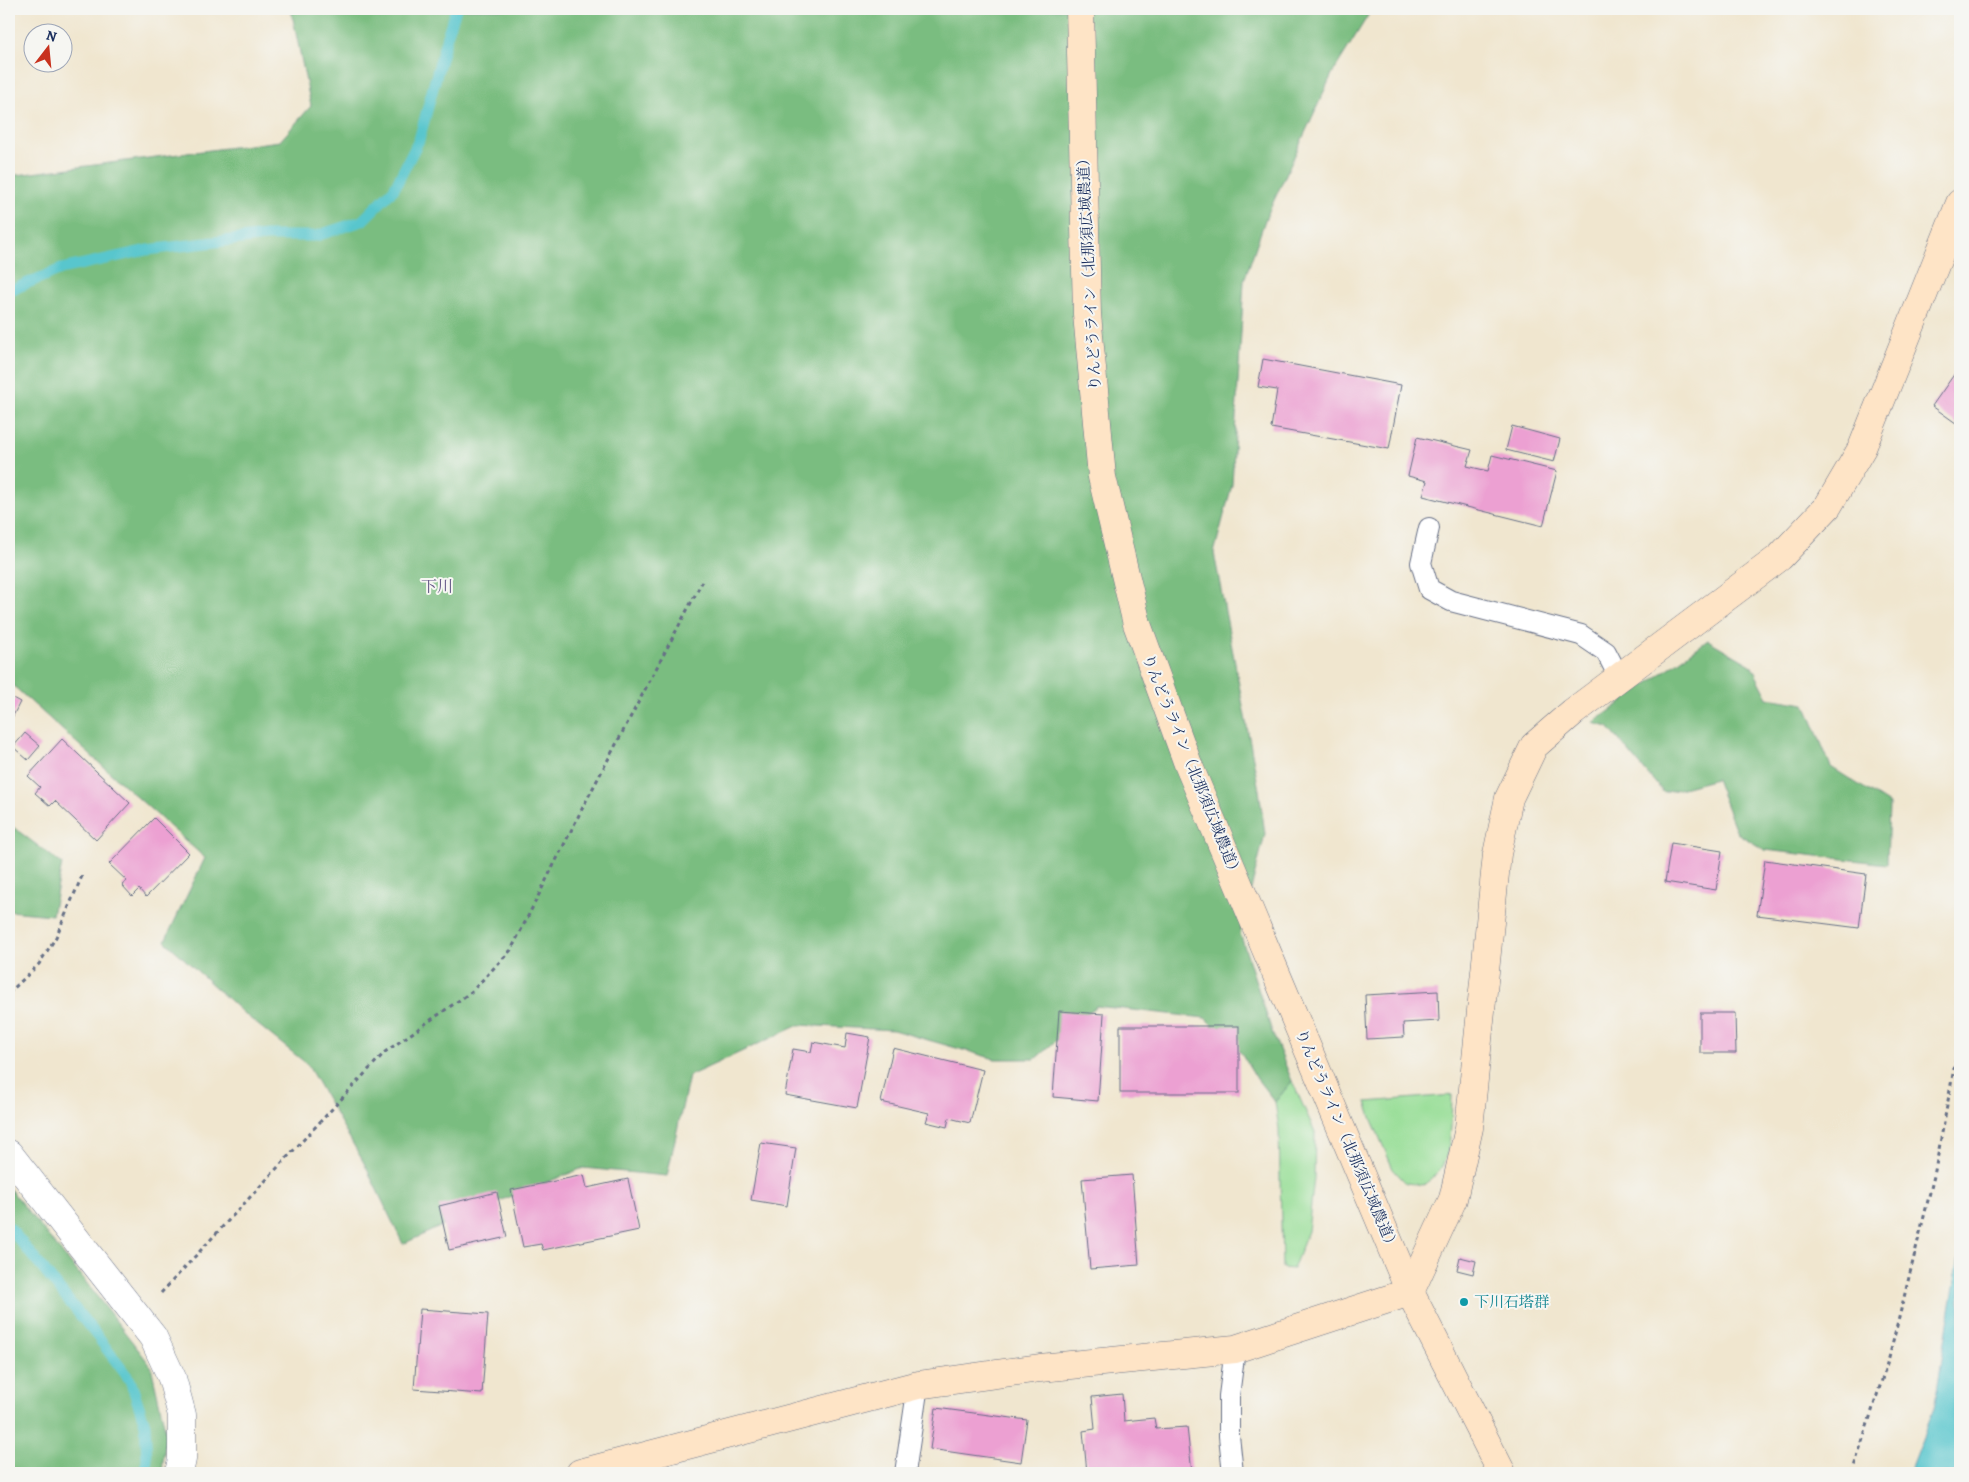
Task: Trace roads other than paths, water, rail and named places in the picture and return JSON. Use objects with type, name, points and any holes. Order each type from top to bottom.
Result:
[{"type":"street","name":"りんどうライン（北那須広域農道）","points":[[1080,9],[1088,314],[1102,477],[1137,624],[1188,764],[1410,1292],[1502,1473]]},
{"type":"street","points":[[580,1473],[918,1385],[1040,1368],[1235,1349],[1410,1292],[1453,1199],[1469,1128],[1497,854],[1509,798],[1534,746],[1573,712],[1780,557],[1828,506],[1862,448],[1960,203]]},
{"type":"street","points":[[9,1154],[153,1337],[172,1378],[182,1415],[182,1459],[179,1473]]},
{"type":"lane","points":[[1429,528],[1421,563],[1429,589],[1451,601],[1581,635],[1606,652],[1619,677]]},
{"type":"lane","points":[[1233,1473],[1229,1436],[1229,1396],[1235,1349]]},
{"type":"lane","points":[[905,1473],[918,1385]]},
{"type":"water","points":[[1960,1250],[1960,1473],[1909,1473],[1934,1408]]},
{"type":"waterway","points":[[9,291],[61,269],[147,250],[266,236],[316,236],[362,221],[394,189],[419,140],[456,9]]},
{"type":"waterway","points":[[9,1227],[130,1380],[145,1424],[147,1460],[144,1473]]},
{"type":"place","name":"下川石塔群","points":[[1464,1302]]},
{"type":"district","name":"下川","points":[[437,587]]}]
